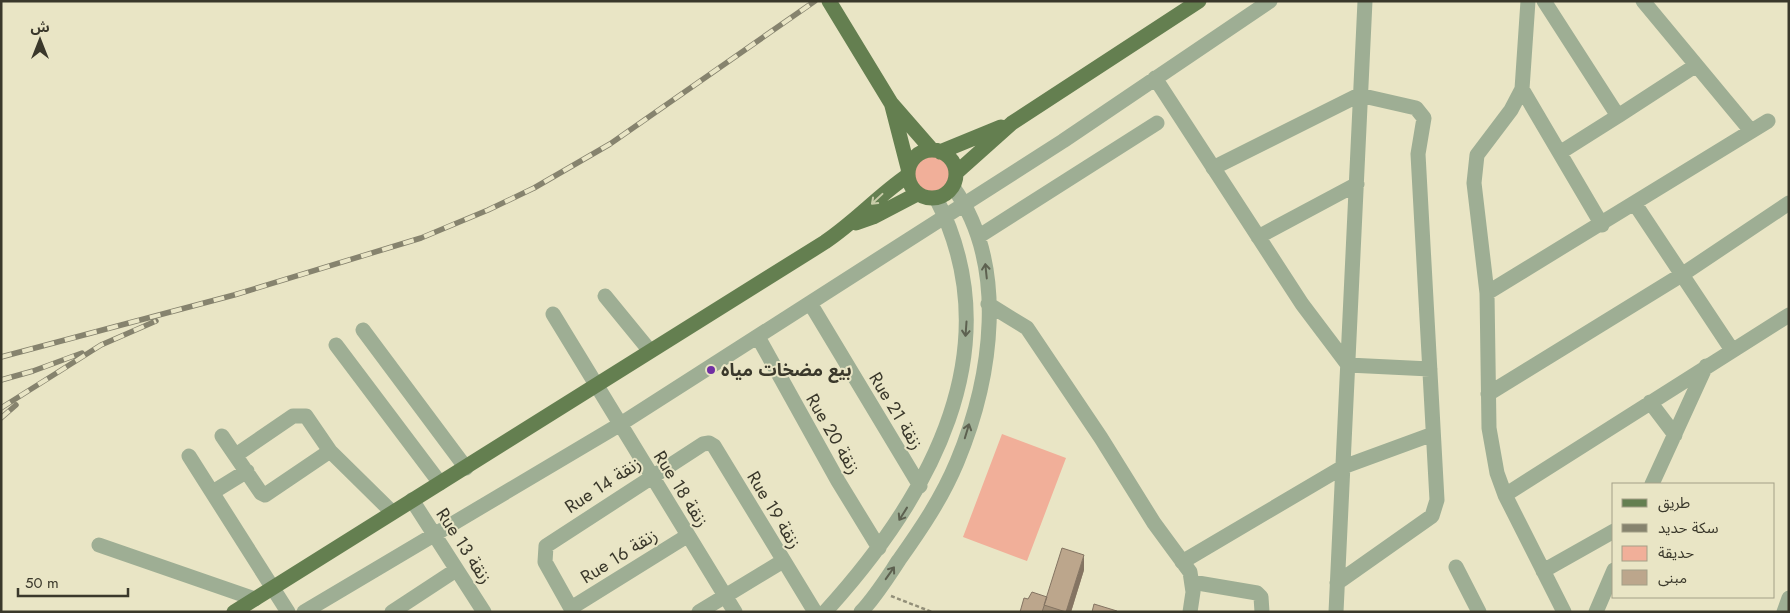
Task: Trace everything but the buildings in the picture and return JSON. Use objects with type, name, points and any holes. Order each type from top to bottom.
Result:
[{"type":"main road","points":[[829,1],[891,103],[936,151],[951,160],[954,180]]},
{"type":"main road","points":[[891,103],[910,186],[917,194],[929,199],[943,196],[954,180],[1012,123],[1200,1]]},
{"type":"main road","points":[[234,612],[850,225],[908,172],[914,157],[920,153],[936,151],[1012,123]]},
{"type":"main road","points":[[850,225],[873,217],[917,194]]},
{"type":"street","points":[[304,612],[620,425],[945,215],[1064,141],[1270,1]]},
{"type":"street","points":[[1336,612],[1357,184],[1359,95],[1365,1]]},
{"type":"street","points":[[1528,1],[1522,89],[1511,110],[1482,147],[1474,166],[1474,183],[1487,293],[1488,394],[1491,444],[1497,473],[1505,495],[1564,612]]},
{"type":"street","points":[[1544,1],[1618,116]]},
{"type":"street","points":[[1643,1],[1695,66],[1751,131]]},
{"type":"street","points":[[1560,152],[1695,66]]},
{"type":"street","points":[[1156,78],[1302,304],[1348,365]]},
{"type":"street","points":[[1522,89],[1602,224]]},
{"type":"street","points":[[1213,168],[1359,95],[1416,108],[1424,118],[1418,154],[1437,500],[1432,516],[1337,583]]},
{"type":"street","points":[[1487,293],[1768,121]]},
{"type":"street","points":[[981,235],[1157,123]]},
{"type":"street","points":[[861,612],[922,527],[956,463],[983,376],[988,336],[986,266],[980,243],[954,180]]},
{"type":"street","points":[[1258,237],[1357,184]]},
{"type":"street","points":[[825,612],[861,573],[920,486],[945,432],[957,396],[967,325],[964,280],[958,251],[945,215],[936,198]]},
{"type":"street","points":[[1488,394],[1683,274],[1789,203]]},
{"type":"street","points":[[1634,204],[1683,274],[1732,350]]},
{"type":"street","points":[[605,296],[650,351]]},
{"type":"street","name":"Rue 21 زنقة","points":[[810,304],[920,486]]},
{"type":"street","points":[[988,304],[1027,328],[1190,572],[1192,582],[1190,612]]},
{"type":"street","name":"Rue 18 زنقة","points":[[553,314],[735,612]]},
{"type":"street","points":[[1505,495],[1789,315]]},
{"type":"street","points":[[363,330],[466,468]]},
{"type":"street","name":"Rue 20 زنقة","points":[[758,337],[838,481],[879,548]]},
{"type":"street","points":[[336,345],[440,483]]},
{"type":"street","points":[[1348,365],[1430,369]]},
{"type":"street","points":[[1652,483],[1706,366]]},
{"type":"street","points":[[1650,402],[1675,435]]},
{"type":"street","points":[[236,455],[299,414],[306,416],[330,451],[392,512]]},
{"type":"street","points":[[1182,562],[1343,467],[1433,434]]},
{"type":"street","points":[[222,436],[261,493],[269,494],[330,451]]},
{"type":"street","name":"Rue 19 زنقة","points":[[695,449],[709,443],[714,446],[815,612]]},
{"type":"street","name":"Rue 14 زنقة","points":[[572,610],[545,562],[546,546],[553,539],[695,449]]},
{"type":"street","points":[[189,456],[288,612]]},
{"type":"street","points":[[213,492],[247,471]]},
{"type":"street","name":"Rue 13 زنقة","points":[[412,500],[484,612]]},
{"type":"street","points":[[1543,570],[1612,532]]},
{"type":"street","name":"Rue 16 زنقة","points":[[572,610],[687,536]]},
{"type":"street","points":[[99,545],[255,599]]},
{"type":"street","points":[[699,612],[783,561]]},
{"type":"street","points":[[1456,567],[1479,612]]},
{"type":"street","points":[[395,611],[456,570]]},
{"type":"street","points":[[1596,612],[1612,575]]},
{"type":"street","points":[[1192,582],[1257,593],[1261,597],[1262,612]]},
{"type":"street","points":[[1784,612],[1789,598]]},
{"type":"green space","points":[[932,156],[939,157],[945,161],[949,167],[949,181],[945,187],[939,191],[932,192],[925,191],[919,187],[915,181],[914,174],[915,167],[919,161],[925,157]]},
{"type":"green space","points":[[1002,434],[1066,458],[1027,561],[963,537]]},
{"type":"railway","points":[[1,357],[234,295],[421,238],[488,210],[534,188],[610,144],[815,1]]},
{"type":"railway","points":[[1,408],[101,345],[156,321]]},
{"type":"railway","points":[[1,380],[33,371],[82,353]]},
{"type":"railway","points":[[1,418],[16,405]]},
{"type":"place","name":"بيع مضخات مياه","points":[[711,370]]}]
